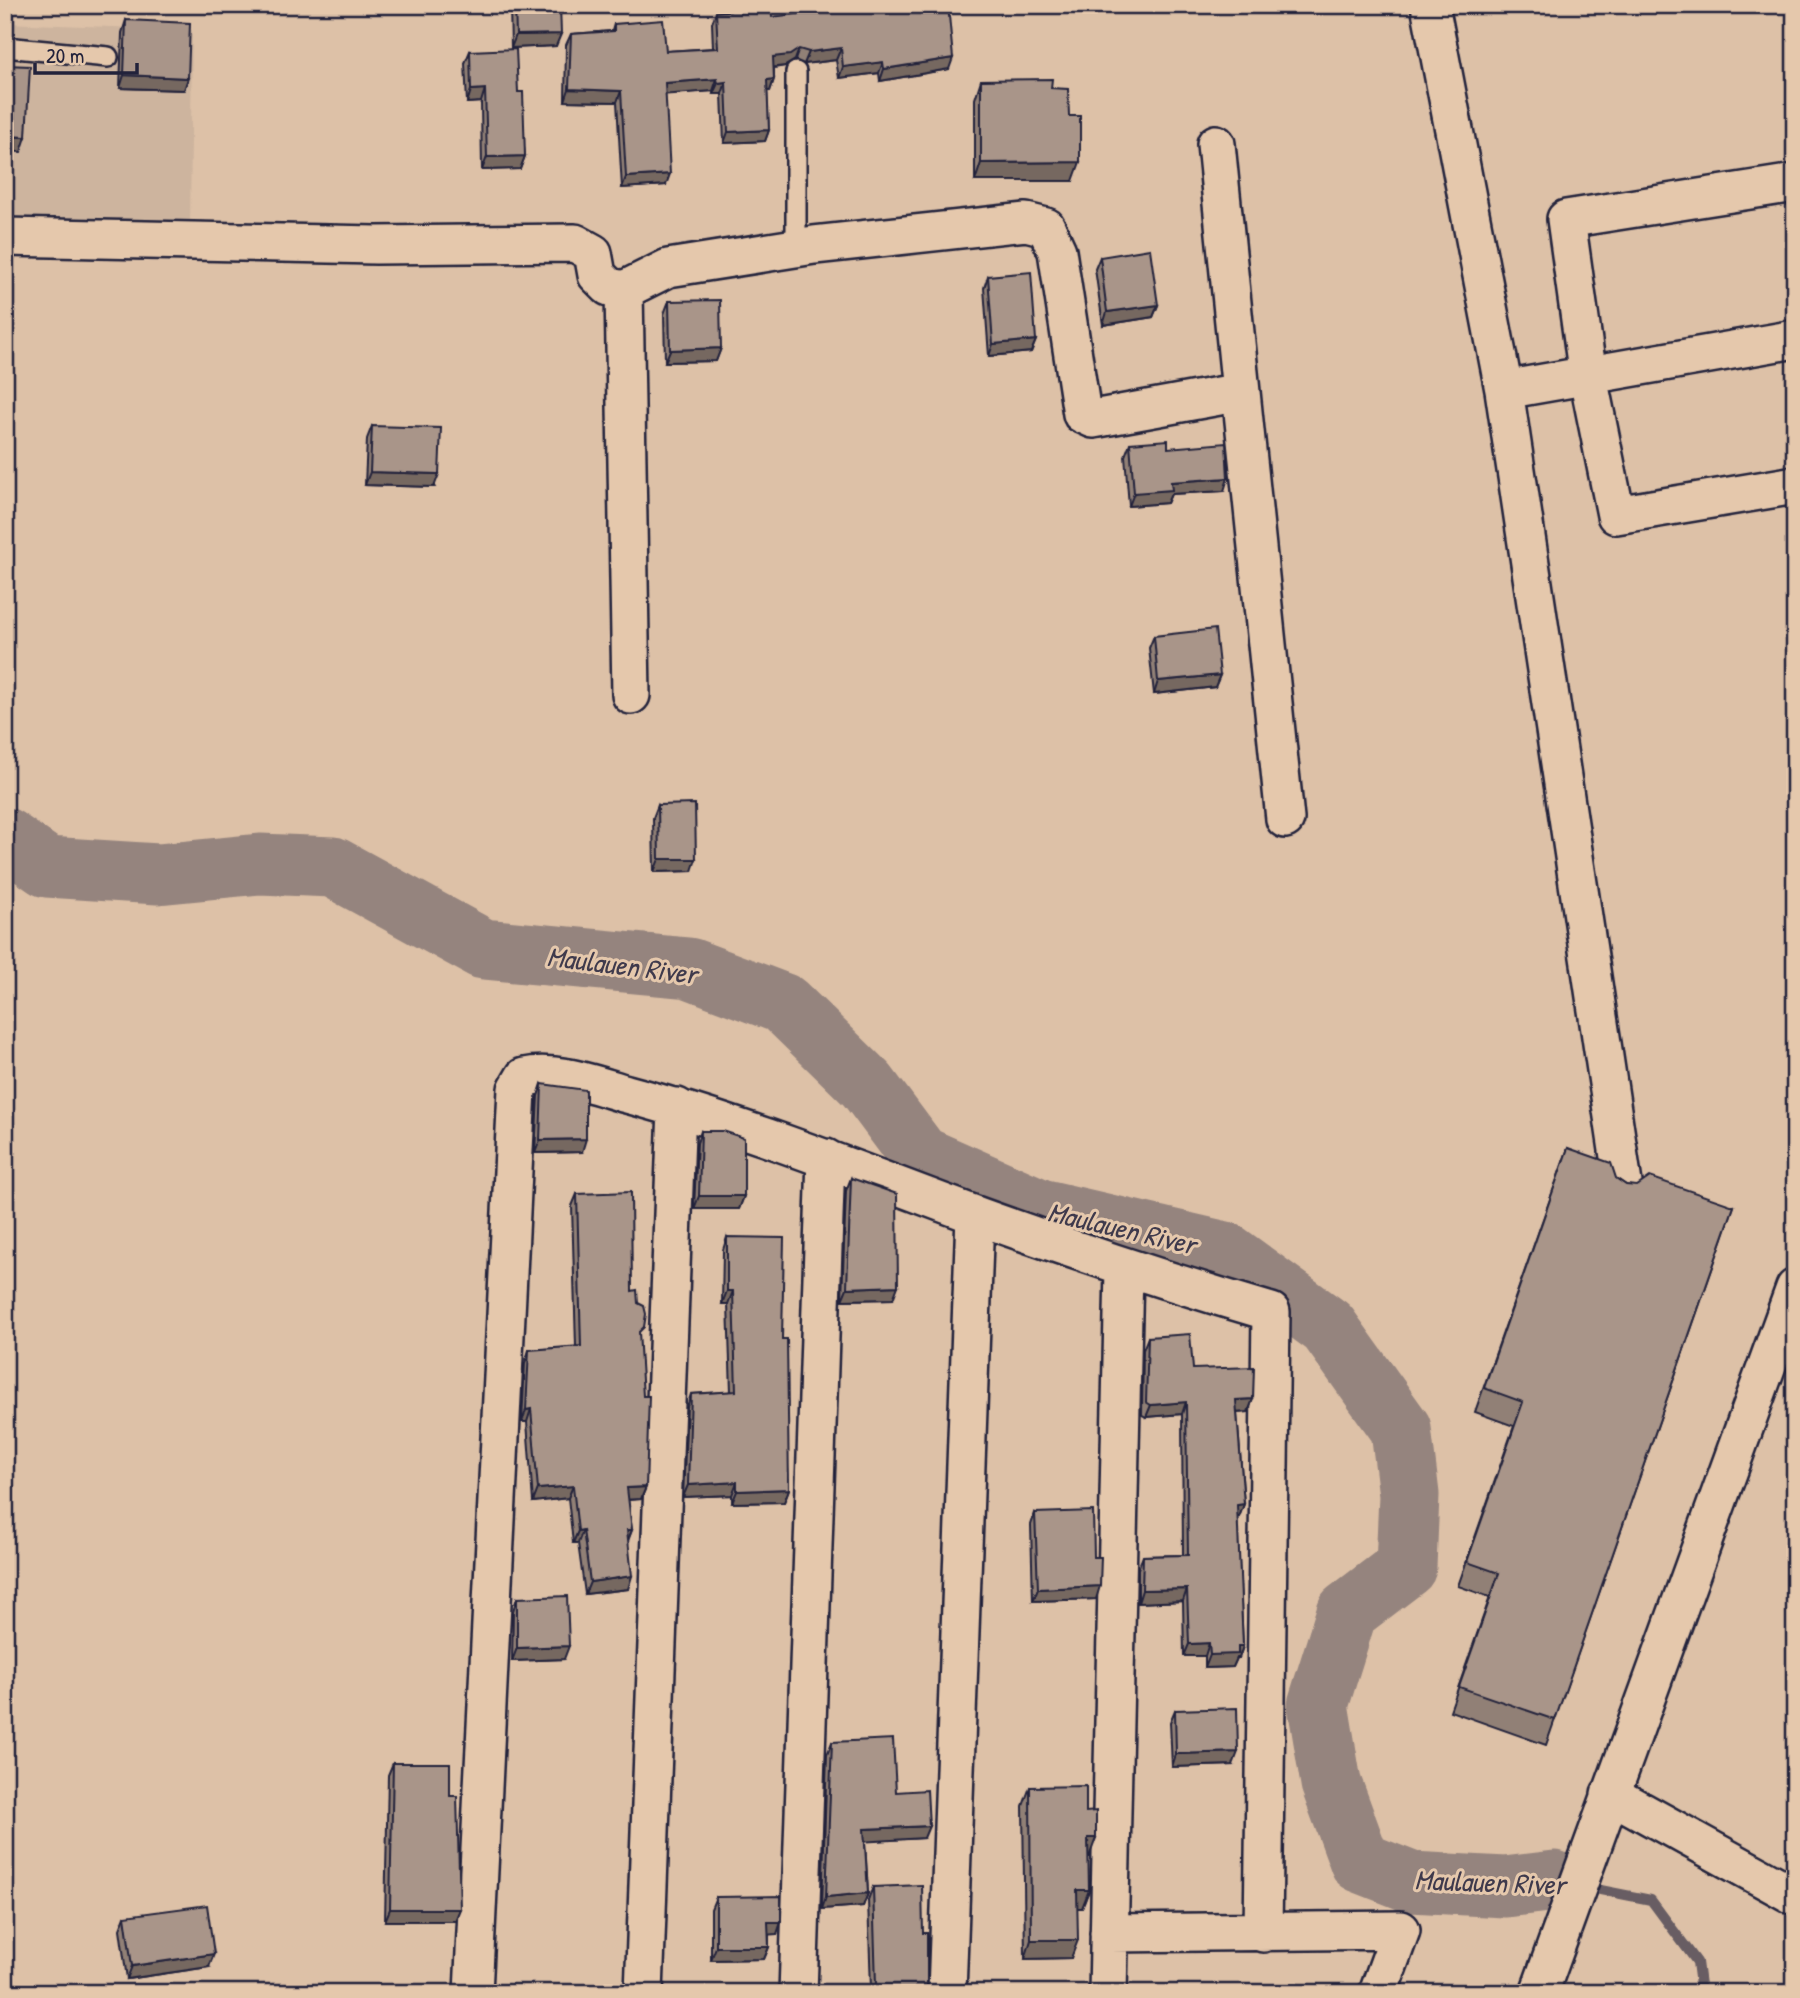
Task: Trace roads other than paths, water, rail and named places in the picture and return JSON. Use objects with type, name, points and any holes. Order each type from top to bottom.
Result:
[{"type":"street","points":[[1430,5],[1504,390],[1623,1190]]},
{"type":"street","points":[[1216,144],[1284,819]]},
{"type":"street","points":[[1795,183],[1566,219],[1588,377],[1616,515],[1795,485]]},
{"type":"street","points":[[5,237],[376,245],[575,243],[593,253],[597,275],[609,287],[624,290],[668,268],[796,248],[1026,222],[1046,227],[1057,251],[1082,414],[1093,419],[1241,392]]},
{"type":"street","points":[[624,290],[631,695]]},
{"type":"street","points":[[1504,390],[1795,340]]},
{"type":"street","points":[[473,1993],[517,1089],[524,1077],[536,1074],[581,1081],[677,1107],[826,1158],[1124,1269],[1271,1312],[1263,1933]]},
{"type":"street","points":[[644,1993],[677,1107]]},
{"type":"street","points":[[798,1993],[826,1158]]},
{"type":"street","points":[[947,1993],[975,1215]]},
{"type":"street","points":[[1108,1993],[1124,1269]]},
{"type":"street","points":[[1539,1993],[1795,1288]]},
{"type":"street","points":[[1609,1800],[1795,1896]]},
{"type":"street","points":[[1109,1933],[1401,1930],[1378,1993]]},
{"type":"lane","points":[[5,47],[108,57]]},
{"type":"lane","points":[[796,72],[796,248]]},
{"type":"waterway","name":"Maulauen River","points":[[5,838],[47,867],[158,874],[260,864],[333,867],[483,949],[689,968],[784,1004],[867,1085],[920,1156],[1040,1209],[1225,1252],[1328,1327],[1401,1429],[1409,1495],[1406,1567],[1347,1612],[1318,1705],[1331,1783],[1360,1862],[1411,1882],[1505,1887],[1555,1881]]},
{"type":"waterway","name":"Maulauen River","points":[[1555,1881],[1651,1900],[1697,1962],[1701,1993]]}]
